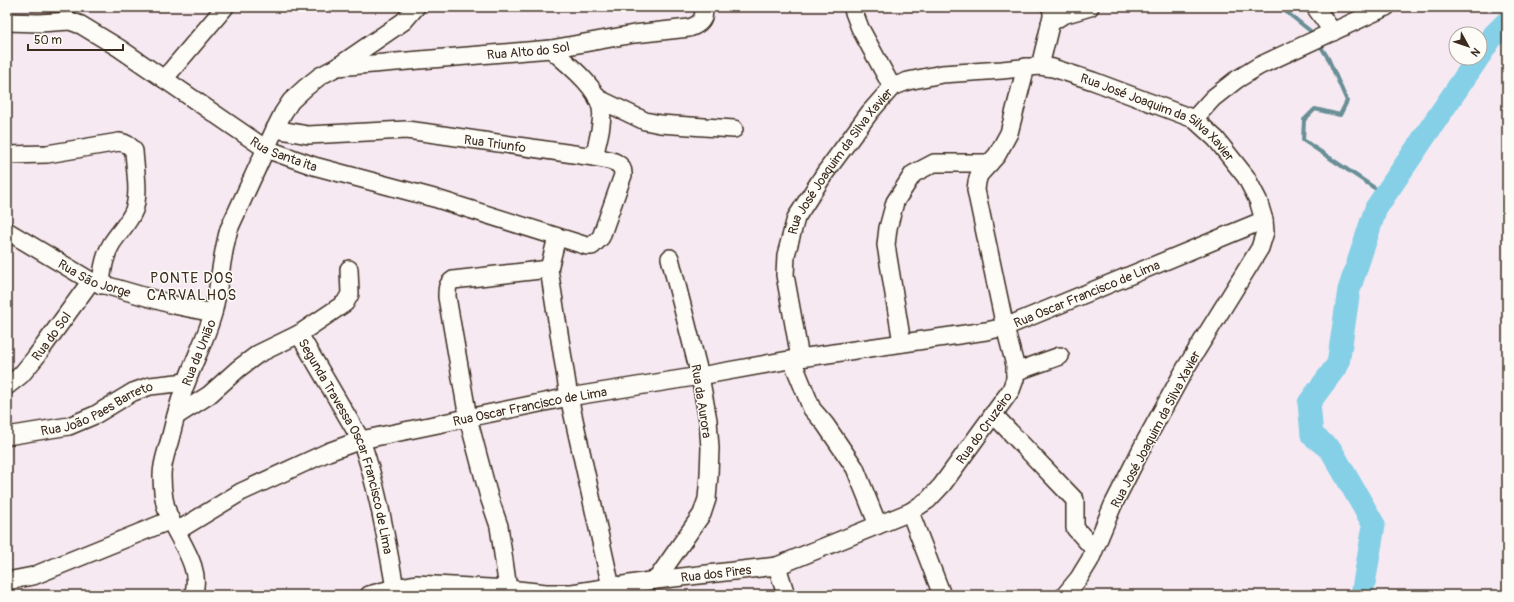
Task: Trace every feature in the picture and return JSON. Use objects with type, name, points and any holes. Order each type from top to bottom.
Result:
[{"type":"street","points":[[164,79],[225,7]]},
{"type":"street","name":"Rua da União","points":[[193,595],[196,587],[196,577],[165,502],[162,487],[162,472],[186,382],[212,313],[224,246],[229,229],[275,129],[291,101],[320,76],[337,67],[404,21],[416,7]]},
{"type":"street","name":"Rua Alto do Sol","points":[[337,67],[551,49],[634,34],[689,28],[697,26],[702,20],[704,12],[703,7]]},
{"type":"street","points":[[852,7],[860,28],[892,87]]},
{"type":"street","points":[[1050,15],[1063,15],[1090,7]]},
{"type":"street","points":[[1315,7],[1329,34]]},
{"type":"street","points":[[1194,119],[1213,98],[1236,80],[1259,66],[1386,7]]},
{"type":"street","name":"Rua do Cruzeiro","points":[[910,512],[928,500],[942,485],[994,414],[1010,390],[1015,379],[1015,365],[1004,327],[976,190],[979,175],[1004,146],[1050,15]]},
{"type":"street","name":"Rua Santa ita","points":[[7,22],[39,23],[70,21],[82,25],[94,31],[266,149],[314,166],[434,198],[587,246]]},
{"type":"street","points":[[551,49],[589,86],[598,98],[602,117],[594,157]]},
{"type":"street","name":"Rua José Joaquim da Silva Xavier","points":[[878,525],[855,468],[825,424],[812,409],[796,359],[785,275],[786,255],[796,218],[808,198],[870,112],[892,87],[908,81],[942,74],[1033,67],[1053,68],[1093,81],[1194,119],[1216,138],[1246,177],[1258,200],[1264,220],[1265,232],[1260,248],[1175,388],[1146,440],[1113,505],[1094,549],[1079,578],[1065,595]]},
{"type":"street","points":[[598,98],[645,121],[660,124],[734,129]]},
{"type":"street","name":"Rua Triunfo","points":[[275,129],[308,135],[406,130],[594,157],[617,163],[623,170],[623,176],[601,237],[592,246],[587,246]]},
{"type":"street","points":[[7,155],[47,154],[119,142],[126,143],[134,151],[136,196],[134,210],[127,223],[112,243],[96,283]]},
{"type":"street","points":[[902,343],[886,246],[888,228],[895,202],[914,174],[934,163],[990,164]]},
{"type":"street","name":"Rua Oscar Francisco de Lima","points":[[7,581],[33,576],[174,525],[328,452],[361,440],[569,397],[796,359],[986,331],[1004,327],[1264,220]]},
{"type":"street","name":"Rua São Jorge","points":[[7,231],[96,283],[174,305],[212,313]]},
{"type":"street","points":[[557,237],[549,269],[569,397],[611,586]]},
{"type":"street","name":"Rua da Aurora","points":[[646,586],[702,514],[707,498],[710,448],[708,420],[700,376],[670,258]]},
{"type":"street","points":[[299,334],[345,303],[350,294],[350,268]]},
{"type":"street","points":[[508,589],[499,526],[489,497],[468,418],[447,297],[447,288],[449,283],[453,280],[549,269]]},
{"type":"street","name":"Rua do Sol","points":[[7,386],[21,375],[96,283]]},
{"type":"street","name":"Segunda Travessa Oscar Francisco de Lima","points":[[176,416],[209,395],[238,369],[258,354],[299,334],[361,440],[368,458],[383,519],[395,588]]},
{"type":"street","points":[[1015,372],[1060,356]]},
{"type":"street","name":"Rua João Paes Barreto","points":[[9,432],[69,426],[95,415],[134,392],[150,386],[186,382]]},
{"type":"street","points":[[994,414],[1075,500],[1075,528],[1094,549]]},
{"type":"street","points":[[910,512],[942,595]]},
{"type":"street","name":"Rua dos Pires","points":[[369,595],[416,584],[454,591],[508,589],[572,594],[611,586],[646,586],[777,566],[910,512]]},
{"type":"street","points":[[777,566],[786,595]]},
{"type":"waterway","points":[[1280,7],[1315,36]]},
{"type":"waterway","points":[[1488,43],[1507,22]]},
{"type":"waterway","points":[[1318,42],[1328,58],[1347,101],[1340,115],[1315,109],[1304,120],[1303,140],[1385,195]]},
{"type":"waterway","points":[[1362,595],[1374,525],[1331,450],[1312,435],[1309,403],[1338,364],[1349,290],[1376,208],[1473,66]]},
{"type":"district","name":"PONTE DOS CARVALHOS","points":[[192,286]]}]
